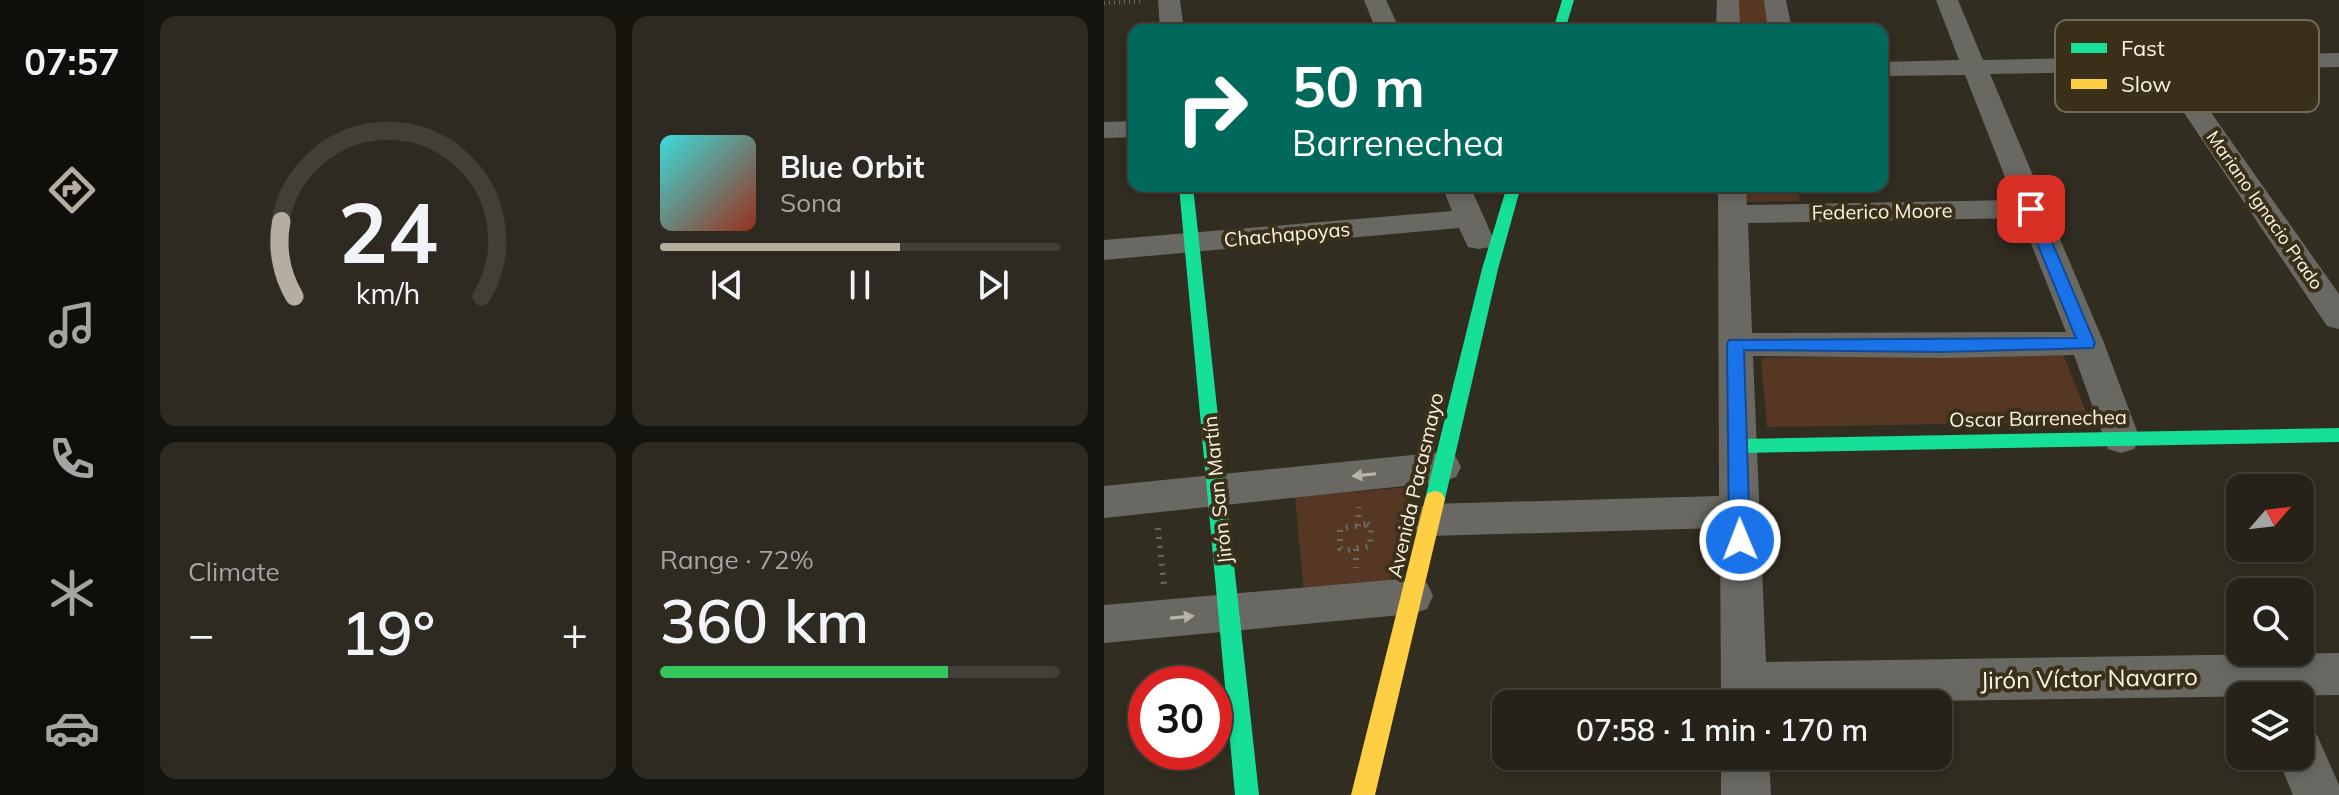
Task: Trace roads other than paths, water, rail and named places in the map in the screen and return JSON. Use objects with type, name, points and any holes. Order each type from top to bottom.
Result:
[{"type":"street","points":[[1170,0],[1172,24]]},
{"type":"street","points":[[1375,0],[1385,24]]},
{"type":"street","points":[[1561,24],[1568,0]]},
{"type":"street","points":[[1728,0],[1728,24]]},
{"type":"street","points":[[1775,0],[1779,24]]},
{"type":"street","points":[[1947,0],[2087,343],[2121,439]]},
{"type":"street","points":[[1888,69],[2055,65]]},
{"type":"street","name":"Mariano Ignacio Prado","points":[[2197,112],[2339,318]]},
{"type":"street","points":[[1104,130],[1128,129]]},
{"type":"street","name":"Jirón San Martín","points":[[1187,192],[1247,795]]},
{"type":"street","points":[[1459,192],[1490,269]]},
{"type":"street","name":"Avenida Pacasmayo","points":[[1363,795],[1490,269],[1512,192]]},
{"type":"street","name":"Federico Moore","points":[[1732,200],[1806,199],[2031,209]]},
{"type":"street","points":[[1732,200],[1744,690]]},
{"type":"street","name":"Chachapoyas","points":[[1104,250],[1470,218]]},
{"type":"street","points":[[1736,344],[1943,346],[2087,343]]},
{"type":"street","name":"Oscar Barrenechea","points":[[1738,446],[2339,435]]},
{"type":"street","points":[[1104,502],[1442,467]]},
{"type":"street","points":[[1429,520],[1739,511]]},
{"type":"street","points":[[1104,624],[1412,596]]},
{"type":"street","name":"Jirón Víctor Navarro","points":[[2294,682],[2339,674]]},
{"type":"street","name":"Jirón Víctor Navarro","points":[[1952,690],[2226,687]]},
{"type":"street","points":[[1745,770],[1746,795]]},
{"type":"street","points":[[2308,770],[2318,795]]}]
